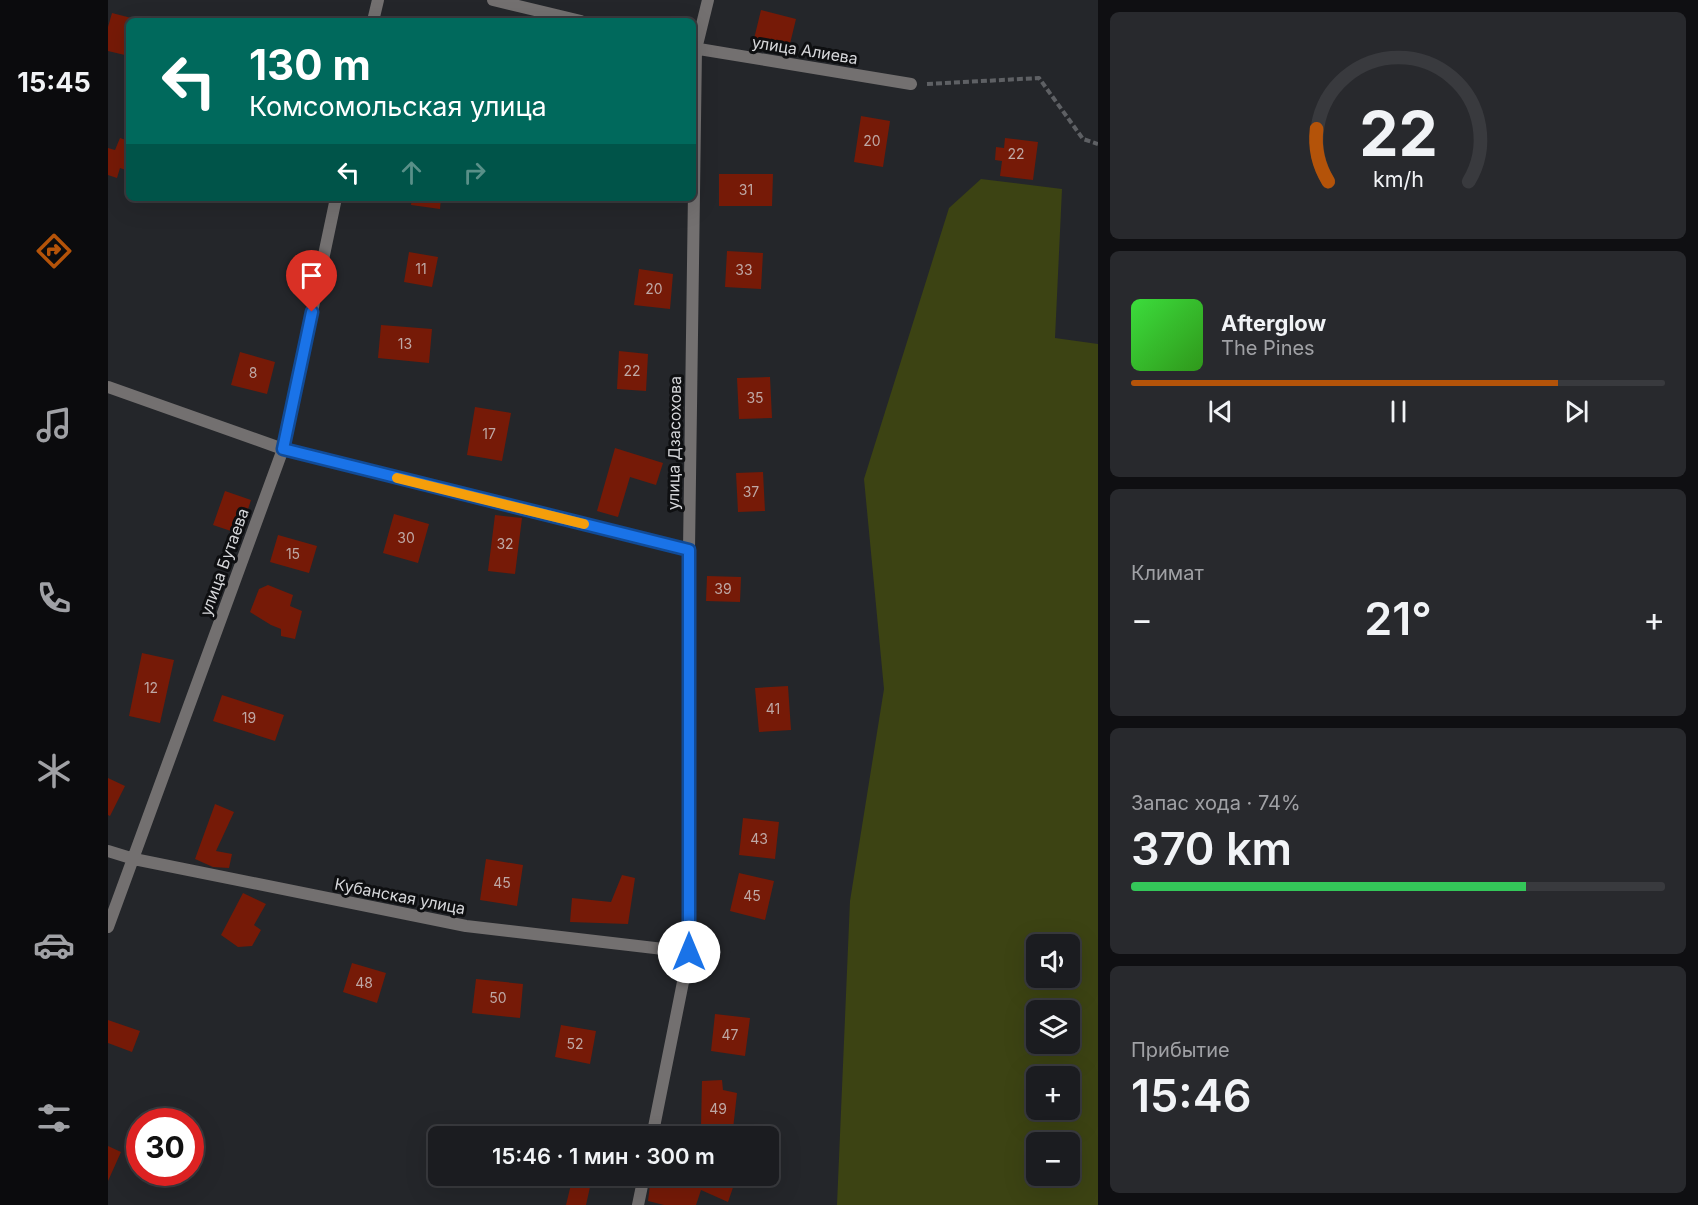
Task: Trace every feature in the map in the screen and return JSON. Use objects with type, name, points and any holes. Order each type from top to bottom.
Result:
[{"type":"street","points":[[374,18],[378,0]]},
{"type":"street","points":[[493,0],[568,18]]},
{"type":"street","name":"улица Дзасохова","points":[[696,44],[708,0]]},
{"type":"street","name":"улица Алиева","points":[[696,48],[911,84]]},
{"type":"street","name":"улица Бутаева","points":[[108,927],[283,449],[335,201]]},
{"type":"street","name":"улица Дзасохова","points":[[654,1126],[689,952],[689,550],[693,201]]},
{"type":"street","points":[[108,387],[283,449],[689,550]]},
{"type":"street","name":"Кубанская улица","points":[[108,852],[466,926],[689,952]]},
{"type":"street","points":[[638,1205],[642,1186]]},
{"type":"path","points":[[911,84],[1038,78],[1083,139],[1098,144]]},
{"type":"green space","points":[[981,179],[1062,189],[1055,338],[1098,344],[1098,1205],[837,1205],[850,901],[884,689],[864,479],[949,208]]},
{"type":"building","points":[[761,10],[796,19],[788,52],[753,43]]},
{"type":"building","points":[[112,13],[131,18],[126,18],[126,55],[108,51],[108,27]]},
{"type":"building","points":[[861,116],[890,121],[883,167],[854,162]]},
{"type":"building","points":[[120,138],[126,140],[126,170],[120,168],[117,178],[108,175],[108,148],[115,150]]},
{"type":"building","points":[[1005,138],[1038,142],[1033,180],[1000,176],[1002,161],[995,160],[996,147],[1004,148]]},
{"type":"building","points":[[719,174],[773,174],[772,206],[719,206]]},
{"type":"building","points":[[412,201],[441,201],[440,209],[411,205]]},
{"type":"building","points":[[727,251],[763,253],[761,289],[725,287]]},
{"type":"building","points":[[409,252],[438,257],[432,287],[404,282]]},
{"type":"building","points":[[639,269],[673,274],[670,309],[634,305]]},
{"type":"building","points":[[381,325],[432,329],[429,363],[378,358]]},
{"type":"building","points":[[619,351],[648,354],[646,391],[617,389]]},
{"type":"building","points":[[240,352],[275,362],[267,394],[231,385]]},
{"type":"building","points":[[770,377],[772,418],[739,419],[737,378]]},
{"type":"building","points":[[475,407],[511,413],[502,461],[467,455]]},
{"type":"building","points":[[615,448],[663,463],[656,485],[630,477],[618,517],[597,511]]},
{"type":"building","points":[[763,472],[765,511],[738,512],[736,473]]},
{"type":"building","points":[[225,491],[251,500],[240,534],[213,525]]},
{"type":"building","points":[[394,514],[429,524],[418,563],[383,553]]},
{"type":"building","points":[[495,515],[522,518],[515,574],[488,571]]},
{"type":"building","points":[[278,535],[317,546],[309,573],[270,562]]},
{"type":"building","points":[[707,576],[741,577],[740,602],[706,601]]},
{"type":"building","points":[[268,585],[293,595],[290,606],[302,611],[295,639],[281,636],[281,629],[250,612],[259,589]]},
{"type":"building","points":[[142,653],[174,660],[160,723],[129,716]]},
{"type":"building","points":[[788,686],[791,730],[759,732],[755,688]]},
{"type":"building","points":[[222,695],[284,715],[275,741],[213,721]]},
{"type":"building","points":[[108,778],[125,786],[110,816],[108,815]]},
{"type":"building","points":[[215,804],[234,812],[216,851],[232,854],[229,868],[213,867],[195,859]]},
{"type":"building","points":[[743,818],[779,822],[775,859],[739,855]]},
{"type":"building","points":[[486,859],[523,865],[517,906],[480,900]]},
{"type":"building","points":[[739,873],[774,881],[765,920],[730,911]]},
{"type":"building","points":[[622,875],[635,878],[628,924],[570,922],[572,898],[611,902]]},
{"type":"building","points":[[243,893],[266,904],[254,925],[261,930],[252,946],[238,947],[221,935]]},
{"type":"building","points":[[352,963],[386,973],[377,1003],[343,992]]},
{"type":"building","points":[[476,979],[523,984],[520,1018],[472,1013]]},
{"type":"building","points":[[715,1014],[750,1018],[745,1056],[711,1051]]},
{"type":"building","points":[[108,1020],[140,1031],[132,1052],[108,1043]]},
{"type":"building","points":[[561,1025],[596,1031],[590,1064],[555,1057]]},
{"type":"building","points":[[722,1080],[723,1090],[737,1093],[733,1126],[701,1126],[702,1081]]},
{"type":"building","points":[[108,1146],[121,1152],[108,1181]]},
{"type":"building","points":[[571,1186],[590,1186],[586,1205],[566,1205]]},
{"type":"building","points":[[650,1186],[734,1186],[728,1202],[701,1190],[696,1205],[664,1205],[648,1201]]},
{"type":"slow traffic","points":[[397,478],[584,524]]},
{"type":"route","points":[[312,312],[283,449],[689,550],[689,952]]}]
